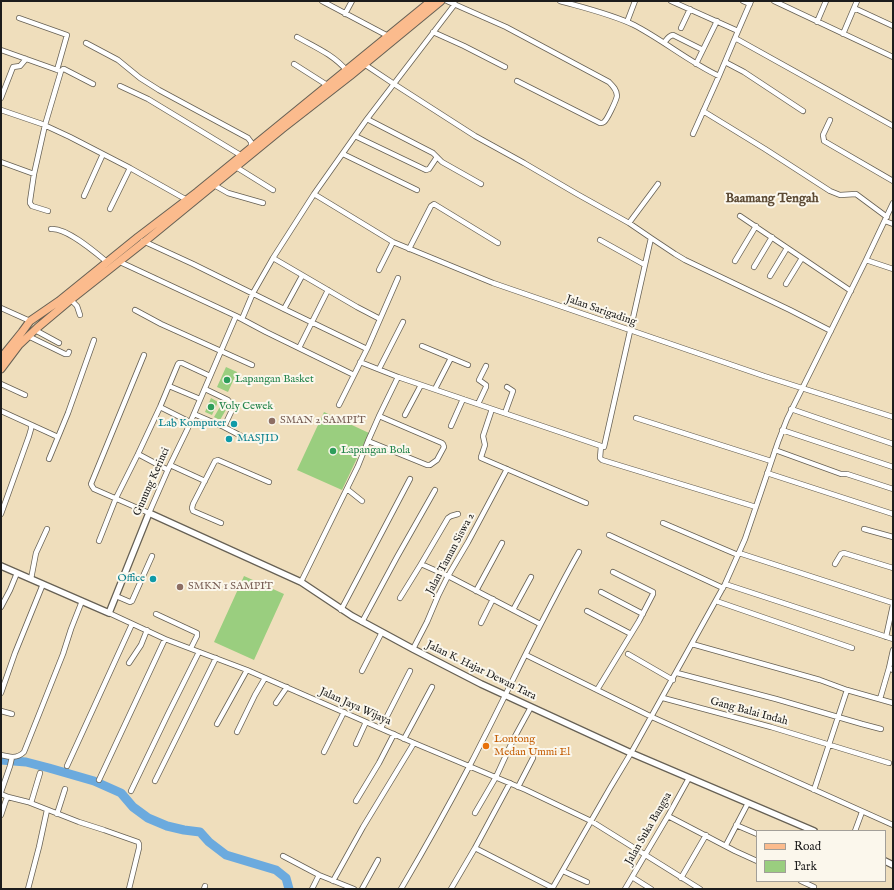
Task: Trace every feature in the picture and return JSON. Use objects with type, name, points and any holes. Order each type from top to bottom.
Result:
[{"type":"main road","points":[[1,369],[28,336],[145,242],[278,125],[328,85],[364,64],[411,21],[430,1]]},
{"type":"main road","points":[[1,358],[30,321],[59,301],[106,262],[186,200],[214,185],[348,73],[388,36],[441,1]]},
{"type":"street","points":[[322,1],[388,36]]},
{"type":"street","points":[[345,14],[352,1]]},
{"type":"street","points":[[447,1],[506,28],[609,82],[615,88],[617,96],[606,119],[604,122],[600,123],[517,81]]},
{"type":"street","points":[[560,1],[606,14],[627,22],[664,43],[696,64],[719,76]]},
{"type":"street","points":[[627,22],[635,1]]},
{"type":"street","points":[[671,1],[738,31]]},
{"type":"street","points":[[693,134],[751,3],[743,1]]},
{"type":"street","points":[[774,1],[893,57]]},
{"type":"street","points":[[817,22],[826,1]]},
{"type":"street","points":[[843,34],[857,1]]},
{"type":"street","points":[[242,319],[252,293],[314,194],[355,136],[455,4]]},
{"type":"street","points":[[854,8],[893,26]]},
{"type":"street","points":[[681,28],[690,9]]},
{"type":"street","points":[[19,18],[67,35],[34,174],[30,203],[32,206],[48,211]]},
{"type":"street","points":[[696,64],[717,21]]},
{"type":"street","points":[[433,32],[505,67]]},
{"type":"street","points":[[664,43],[668,37],[673,35],[703,50]]},
{"type":"street","points":[[297,37],[334,58],[348,73]]},
{"type":"street","points":[[735,38],[893,126]]},
{"type":"street","points":[[86,43],[118,60],[140,78],[159,90],[248,138],[251,142],[251,148]]},
{"type":"street","points":[[1,50],[59,70],[64,69],[93,84]]},
{"type":"street","points":[[1,98],[13,67],[20,66],[26,59]]},
{"type":"street","points":[[725,62],[744,72],[803,111]]},
{"type":"street","points":[[294,64],[328,85]]},
{"type":"street","points":[[364,64],[475,136],[524,162],[576,194],[629,223],[685,260],[831,331]]},
{"type":"street","points":[[120,86],[148,99],[242,156]]},
{"type":"street","points":[[1,110],[45,125],[130,168],[186,200]]},
{"type":"street","points":[[703,111],[766,149],[830,191],[843,196],[856,194],[893,224]]},
{"type":"street","points":[[368,119],[433,153],[442,162],[481,184]]},
{"type":"street","points":[[830,120],[823,135],[824,141],[893,181]]},
{"type":"street","points":[[355,136],[426,170],[429,169],[437,157]]},
{"type":"street","points":[[84,196],[103,154]]},
{"type":"street","points":[[343,154],[417,190]]},
{"type":"street","points":[[1,162],[34,174]]},
{"type":"street","points":[[236,167],[273,190]]},
{"type":"street","points":[[110,209],[130,168]]},
{"type":"street","points":[[629,223],[658,184]]},
{"type":"street","points":[[214,185],[228,193],[263,203]]},
{"type":"street","name":"Jalan Sarigading","points":[[314,194],[393,242],[493,283],[802,388],[893,417]]},
{"type":"street","points":[[475,848],[553,888],[663,698],[724,586],[745,539],[771,460],[791,409],[831,331],[893,203]]},
{"type":"street","points":[[409,249],[431,206],[434,204],[498,243]]},
{"type":"street","points":[[740,216],[850,291]]},
{"type":"street","points":[[736,261],[756,226]]},
{"type":"street","points":[[51,229],[59,229],[74,237],[106,262]]},
{"type":"street","points":[[138,237],[145,242],[367,349]]},
{"type":"street","points":[[754,267],[772,237]]},
{"type":"street","points":[[651,238],[604,446],[601,446],[600,458],[602,460],[756,508]]},
{"type":"street","points":[[600,240],[645,265]]},
{"type":"street","points":[[379,270],[393,242]]},
{"type":"street","points":[[770,276],[787,248]]},
{"type":"street","points":[[273,258],[302,276],[380,319]]},
{"type":"street","points":[[786,284],[802,258]]},
{"type":"street","points":[[866,260],[893,268]]},
{"type":"street","points":[[120,262],[236,316],[354,375]]},
{"type":"street","points":[[284,309],[302,276]]},
{"type":"street","points":[[339,405],[367,349],[398,278]]},
{"type":"street","points":[[299,348],[328,290]]},
{"type":"street","points":[[71,300],[77,306],[80,315]]},
{"type":"street","points":[[1,308],[30,321]]},
{"type":"street","points":[[135,310],[161,324],[252,365]]},
{"type":"street","name":"Gunung Kerinci","points":[[109,613],[149,513],[236,316]]},
{"type":"street","points":[[379,369],[403,322]]},
{"type":"street","points":[[35,330],[60,343]]},
{"type":"street","points":[[28,336],[65,354],[69,352]]},
{"type":"street","points":[[49,459],[68,413],[94,340]]},
{"type":"street","points":[[422,346],[468,365]]},
{"type":"street","points":[[144,355],[91,484],[94,489],[149,513]]},
{"type":"street","points":[[435,389],[451,358]]},
{"type":"street","points":[[360,362],[398,377],[601,446]]},
{"type":"street","points":[[99,541],[116,498],[160,407],[179,363],[210,376]]},
{"type":"street","points":[[478,404],[486,388],[486,385],[480,382],[486,366]]},
{"type":"street","points":[[301,582],[358,466],[379,416],[398,377]]},
{"type":"street","points":[[1,384],[25,395]]},
{"type":"street","points":[[405,415],[421,384]]},
{"type":"street","points":[[169,386],[200,399]]},
{"type":"street","points":[[505,413],[513,391],[507,388]]},
{"type":"street","points":[[205,389],[228,400],[231,405],[232,410],[224,427]]},
{"type":"street","points":[[451,426],[463,399]]},
{"type":"street","points":[[160,407],[190,422]]},
{"type":"street","points":[[492,409],[483,436],[485,445],[480,457],[483,460],[586,502]]},
{"type":"street","points":[[791,409],[893,444]]},
{"type":"street","points":[[1,411],[58,437]]},
{"type":"street","points":[[194,414],[245,438]]},
{"type":"street","points":[[368,441],[427,465],[430,465],[437,460],[444,447],[442,443],[379,416]]},
{"type":"street","points":[[636,418],[771,460]]},
{"type":"street","points":[[1,514],[31,432],[31,425]]},
{"type":"street","points":[[782,430],[893,466]]},
{"type":"street","points":[[775,450],[841,474],[847,474],[893,489]]},
{"type":"street","points":[[138,454],[169,468],[205,481]]},
{"type":"street","points":[[221,523],[193,511],[192,508],[214,462],[217,460],[269,482]]},
{"type":"street","name":"Jalan Taman Siswa 2","points":[[413,650],[448,576],[507,469]]},
{"type":"street","points":[[767,473],[893,514]]},
{"type":"street","points":[[341,610],[410,479]]},
{"type":"street","points":[[347,489],[362,500]]},
{"type":"street","points":[[362,622],[435,490]]},
{"type":"street","name":"Jalan K. Hajar Dewan Tara","points":[[149,513],[301,582],[341,610],[362,622],[413,650],[481,684],[631,754],[812,830]]},
{"type":"street","points":[[400,598],[448,518],[458,514]]},
{"type":"street","points":[[663,523],[739,554],[893,604],[886,637]]},
{"type":"street","points":[[31,579],[36,553],[47,529]]},
{"type":"street","points":[[864,529],[893,537]]},
{"type":"street","points":[[609,535],[724,586],[893,639]]},
{"type":"street","points":[[476,591],[502,543]]},
{"type":"street","points":[[401,889],[470,766],[540,624],[579,552]]},
{"type":"street","points":[[836,564],[841,554],[844,553],[893,568]]},
{"type":"street","points":[[116,596],[130,602],[132,601],[152,556]]},
{"type":"street","points":[[421,564],[448,576],[540,624]]},
{"type":"street","points":[[1,566],[109,613]]},
{"type":"street","points":[[597,690],[653,597],[653,592],[613,572]]},
{"type":"street","points":[[1,607],[17,573]]},
{"type":"street","points":[[513,610],[531,577]]},
{"type":"street","points":[[1,693],[15,653],[43,584]]},
{"type":"street","points":[[601,592],[643,614]]},
{"type":"street","points":[[481,623],[493,599]]},
{"type":"street","points":[[1,755],[12,758],[24,752],[63,654],[70,628],[82,601]]},
{"type":"street","points":[[716,601],[852,648]]},
{"type":"street","points":[[587,612],[631,634]]},
{"type":"street","name":"Jalan Jaya Wijaya","points":[[109,613],[166,639],[247,670],[414,743],[518,786],[591,821],[700,889]]},
{"type":"street","points":[[156,614],[197,633],[191,648]]},
{"type":"street","points":[[67,766],[132,624]]},
{"type":"street","points":[[129,663],[141,645],[147,630]]},
{"type":"street","points":[[362,671],[382,632]]},
{"type":"street","points":[[99,780],[166,639]]},
{"type":"street","points":[[692,644],[820,680],[847,690],[893,703]]},
{"type":"street","points":[[880,699],[891,669],[893,650]]},
{"type":"street","points":[[131,791],[199,652]]},
{"type":"street","points":[[628,654],[673,680]]},
{"type":"street","points":[[526,655],[652,717],[893,825]]},
{"type":"street","points":[[155,781],[216,658]]},
{"type":"street","points":[[218,724],[247,670]]},
{"type":"street","points":[[380,728],[410,671]]},
{"type":"street","points":[[677,673],[776,699],[880,729]]},
{"type":"street","points":[[236,732],[265,678]]},
{"type":"street","points":[[276,703],[287,687]]},
{"type":"street","points":[[404,738],[432,687]]},
{"type":"street","points":[[814,790],[847,690]]},
{"type":"street","name":"Gang Balai Indah","points":[[663,698],[771,727],[889,763]]},
{"type":"street","points":[[475,813],[496,777],[513,740],[531,707]]},
{"type":"street","points":[[1,711],[12,714]]},
{"type":"street","points":[[324,752],[344,712]]},
{"type":"street","points":[[356,744],[366,722]]},
{"type":"street","points":[[356,800],[379,763],[394,734]]},
{"type":"street","points":[[333,880],[414,743]]},
{"type":"street","points":[[12,758],[1,793],[8,797],[30,803],[138,842],[139,848],[129,889]]},
{"type":"street","points":[[518,786],[533,758]]},
{"type":"street","points":[[30,803],[40,773]]},
{"type":"street","name":"Jalan Suka Bangsa","points":[[625,889],[646,855],[689,778]]},
{"type":"street","points":[[451,889],[510,783]]},
{"type":"street","points":[[57,814],[66,789]]},
{"type":"street","points":[[1,815],[8,797]]},
{"type":"street","points":[[726,845],[748,803]]},
{"type":"street","points":[[28,889],[47,810]]},
{"type":"street","points":[[855,830],[862,812]]},
{"type":"street","points":[[668,816],[756,860]]},
{"type":"street","points":[[736,825],[756,834]]},
{"type":"street","points":[[681,878],[706,835]]},
{"type":"street","points":[[283,856],[319,875],[354,889]]},
{"type":"street","points":[[362,889],[378,860]]},
{"type":"street","points":[[563,871],[587,882]]},
{"type":"street","points":[[312,889],[319,875]]},
{"type":"street","points":[[632,877],[651,889]]},
{"type":"street","points":[[803,882],[814,888]]},
{"type":"green space","name":"Lapangan Basket","points":[[226,367],[237,372],[228,392],[217,387]]},
{"type":"green space","name":"Voly Cewek","points":[[211,398],[218,402],[212,415],[205,412]]},
{"type":"green space","points":[[221,405],[227,408],[220,420],[214,417]]},
{"type":"green space","name":"Lapangan Bola","points":[[324,412],[369,433],[342,490],[297,470]]},
{"type":"green space","points":[[244,576],[284,594],[254,660],[214,642]]},
{"type":"waterway","points":[[1,760],[26,762],[49,768],[94,781],[121,793],[133,807],[148,818],[167,826],[200,832],[209,842],[226,855],[276,870],[286,878],[289,889]]},
{"type":"place","name":"Lapangan Basket","points":[[227,380]]},
{"type":"place","name":"Voly Cewek","points":[[211,407]]},
{"type":"place","name":"SMAN 2 SAMPIT","points":[[272,421]]},
{"type":"place","name":"Lab Komputer","points":[[234,424]]},
{"type":"place","name":"MASJID","points":[[229,439]]},
{"type":"place","name":"Lapangan Bola","points":[[333,451]]},
{"type":"place","name":"Office","points":[[153,579]]},
{"type":"place","name":"SMKN 1 SAMPIT","points":[[180,587]]},
{"type":"place","name":"Lontong Medan Ummi El","points":[[486,746]]},
{"type":"district","name":"Baamang Tengah","points":[[772,199]]}]
